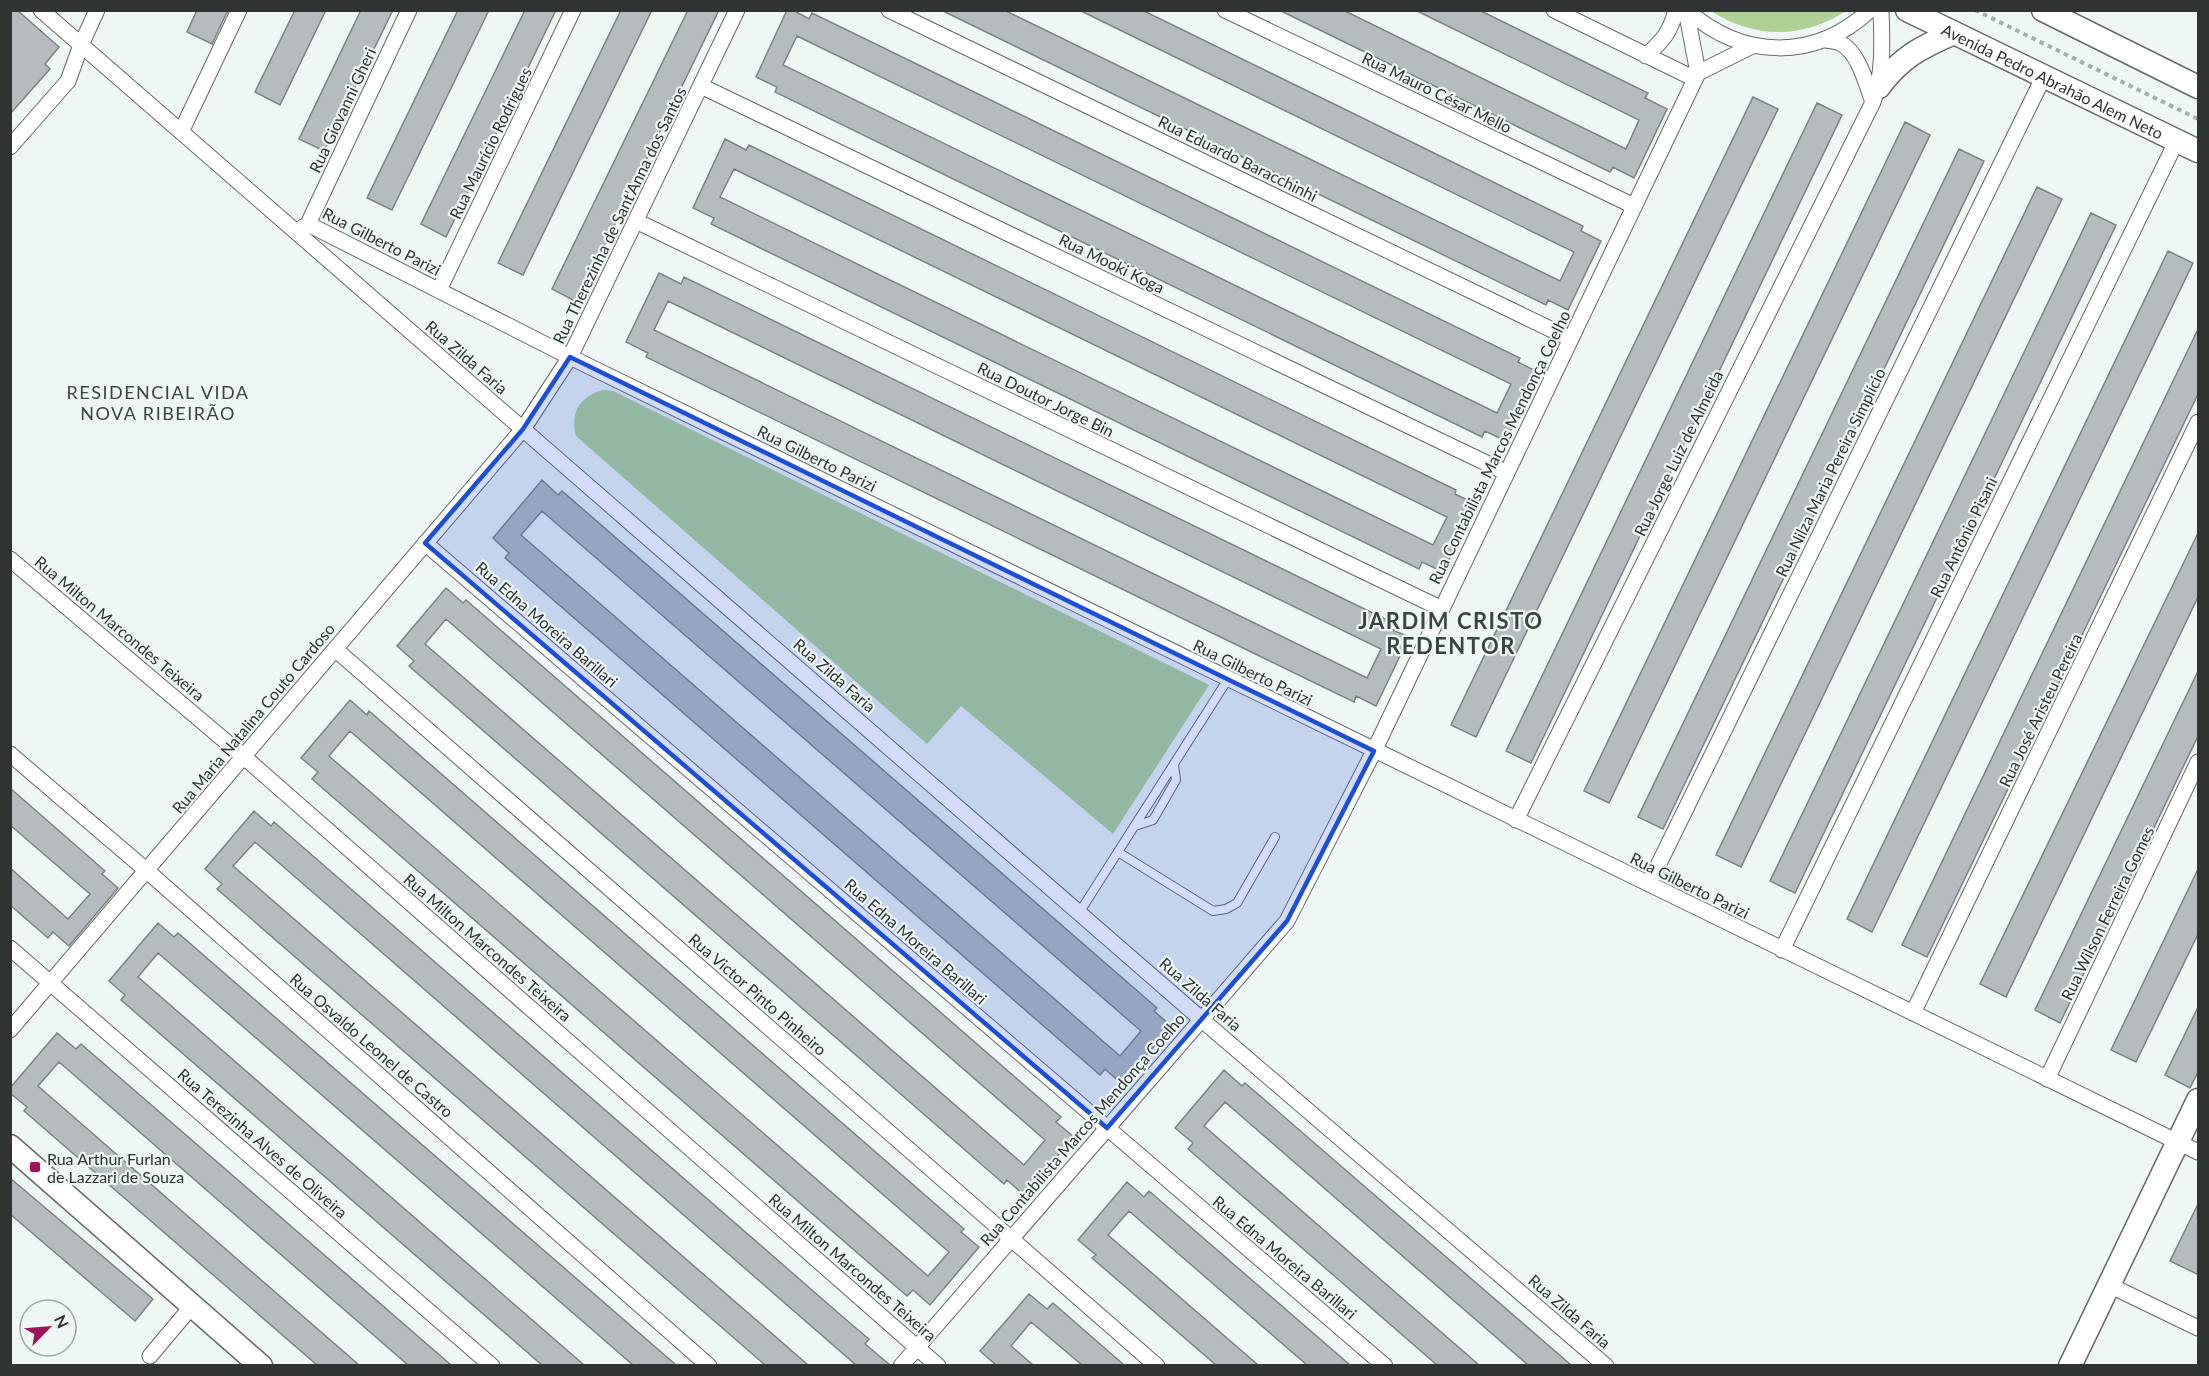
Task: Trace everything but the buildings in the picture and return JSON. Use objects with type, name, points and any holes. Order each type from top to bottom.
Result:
[{"type":"street","name":"Rua Zilda Faria","points":[[41,10],[181,132],[302,228],[523,429],[1079,913],[1606,1365]]},
{"type":"street","points":[[10,147],[68,81],[97,10]]},
{"type":"street","points":[[181,132],[239,10]]},
{"type":"street","name":"Rua Giovanni Gheri","points":[[302,228],[409,10]]},
{"type":"street","name":"Rua Maurício Rodrigues","points":[[438,290],[573,10]]},
{"type":"street","name":"Rua Therezinha de Sant'Anna dos Santos","points":[[523,429],[570,357],[737,10]]},
{"type":"street","name":"Rua Eduardo Baracchinhi","points":[[889,10],[1571,339]]},
{"type":"street","name":"Rua Mauro César Mello","points":[[1225,10],[1634,206]]},
{"type":"street","points":[[1554,10],[1646,56],[1696,76],[1752,46]]},
{"type":"street","points":[[1646,56],[1671,29],[1676,10]]},
{"type":"street","points":[[1687,10],[1696,76]]},
{"type":"street","points":[[1687,10],[1717,33],[1752,46],[1789,48],[1826,40],[1842,32],[1870,10]]},
{"type":"street","name":"Rua Jorge Luiz de Almeida","points":[[1516,820],[1876,94],[1882,59],[1881,10]]},
{"type":"street","name":"Avenida Pedro Abrahão Alem Neto","points":[[1907,10],[2199,151]]},
{"type":"street","points":[[2043,10],[2199,87]]},
{"type":"street","points":[[1826,40],[1840,43],[1852,55],[1876,94],[1890,71],[1919,48],[1954,33]]},
{"type":"street","name":"Rua Contabilista Marcos Mendonça Coelho","points":[[901,1365],[1287,921],[1374,751],[1696,76]]},
{"type":"street","name":"Rua Nilza Maria Pereira Simplício","points":[[1649,885],[2044,76]]},
{"type":"street","name":"Rua Mooki Koga","points":[[701,86],[1507,473]]},
{"type":"street","name":"Rua Antônio Pisani","points":[[1782,950],[2177,140]]},
{"type":"street","name":"Rua Doutor Jorge Bin","points":[[636,221],[1442,609]]},
{"type":"street","name":"Rua Gilberto Parizi","points":[[302,228],[438,290],[1374,751],[2199,1152]]},
{"type":"street","name":"Rua José Aristeu Pereira","points":[[1913,1013],[2199,422]]},
{"type":"street","name":"Rua Maria Natalina Couto Cardoso","points":[[10,1030],[523,429]]},
{"type":"street","name":"Rua Edna Moreira Barillari","points":[[425,543],[1385,1365]]},
{"type":"street","name":"Rua Milton Marcondes Teixeira","points":[[10,559],[243,756],[938,1365]]},
{"type":"street","name":"Rua Victor Pinto Pinheiro","points":[[335,649],[1157,1365]]},
{"type":"street","name":"Rua Osvaldo Leonel de Castro","points":[[10,754],[146,870],[709,1365]]},
{"type":"street","name":"Rua Wilson Ferreira Gomes","points":[[2047,1078],[2199,762]]},
{"type":"street","name":"Rua Terezinha Alves de Oliveira","points":[[10,948],[492,1365]]},
{"type":"street","points":[[2070,1365],[2199,1100]]},
{"type":"street","points":[[10,1146],[261,1365]]},
{"type":"street","points":[[2109,1285],[2199,1328]]},
{"type":"street","points":[[150,1356],[192,1306]]},
{"type":"lane","points":[[1079,913],[1228,679]]},
{"type":"lane","points":[[1135,826],[1153,820],[1176,780],[1174,765]]},
{"type":"lane","points":[[1118,852],[1213,911],[1226,909],[1237,903],[1275,837]]},
{"type":"path","points":[[1975,10],[2199,119]]},
{"type":"highlighted area","points":[[570,357],[1374,751],[1287,921],[1107,1128],[425,543],[523,429]]},
{"type":"green space","points":[[1711,11],[1846,11],[1813,27],[1778,32],[1744,27]]},
{"type":"green space","points":[[603,390],[613,391],[1209,685],[1113,834],[961,706],[927,744],[576,436],[574,420],[578,407],[588,397]]},
{"type":"place","name":"Rua Arthur Furlan de Lazzari de Souza","points":[[35,1167]]},
{"type":"district","name":"RESIDENCIAL VIDA NOVA RIBEIRÃO","points":[[158,402]]},
{"type":"district","name":"JARDIM CRISTO REDENTOR","points":[[1451,632]]}]
